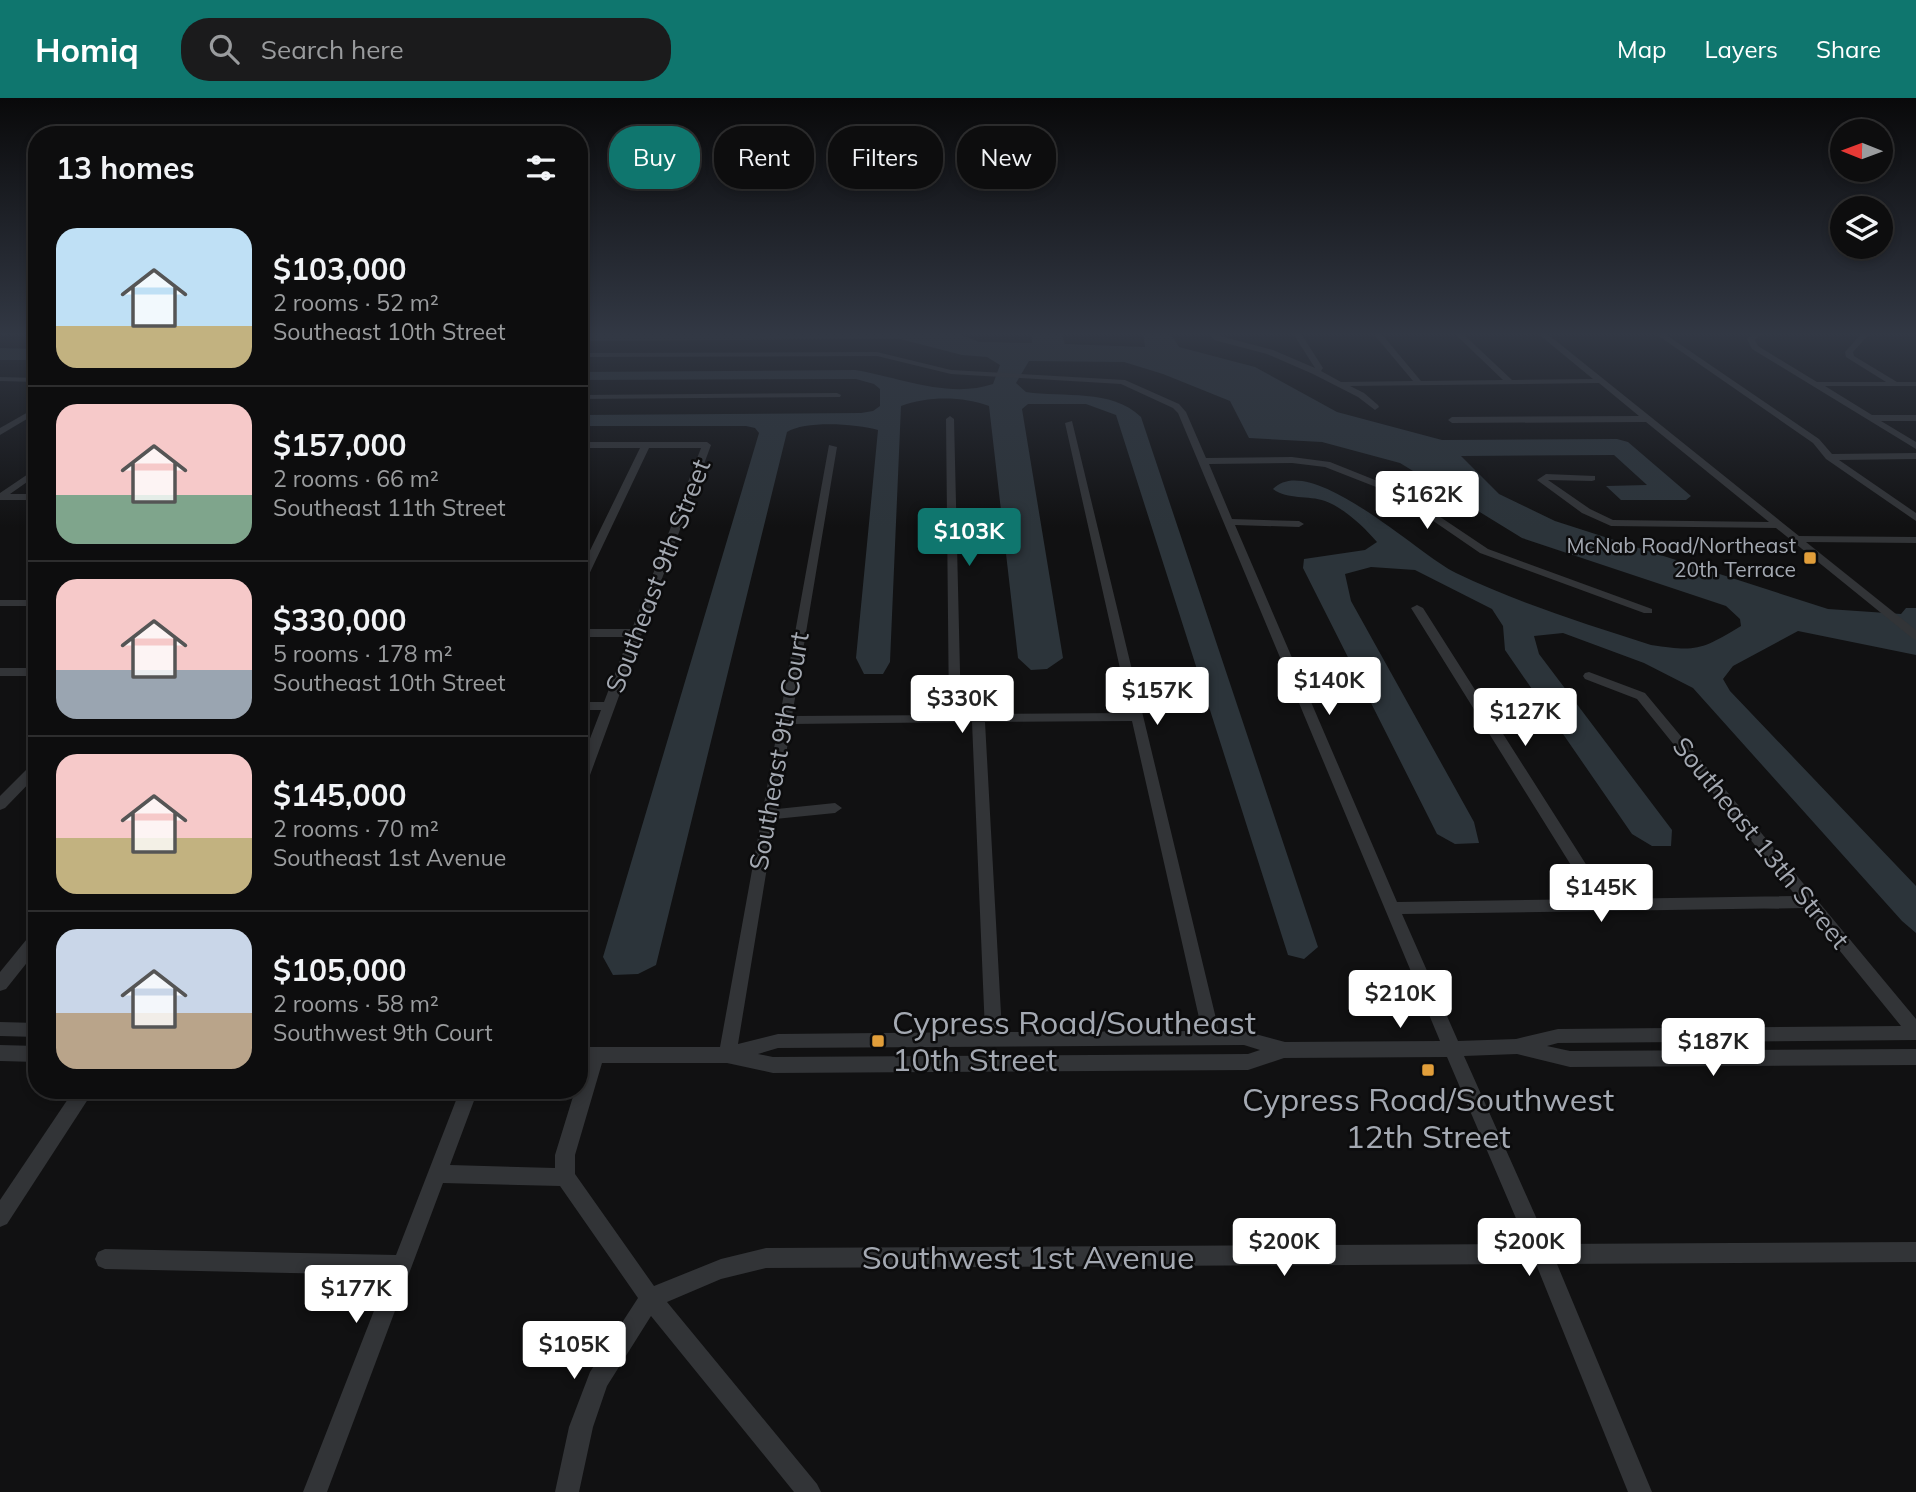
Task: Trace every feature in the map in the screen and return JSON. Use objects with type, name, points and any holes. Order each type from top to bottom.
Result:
[{"type":"street","points":[[1156,397],[1176,406],[1182,412],[1391,908],[1543,1256],[1640,1492]]},
{"type":"street","points":[[1364,397],[1375,407]]},
{"type":"street","points":[[1622,397],[1916,636]]},
{"type":"street","points":[[1751,397],[1815,441],[1829,457],[1916,518]]},
{"type":"street","points":[[1836,397],[1916,446]]},
{"type":"street","points":[[0,432],[28,415]]},
{"type":"street","points":[[6,417],[24,417]]},
{"type":"street","points":[[1871,418],[1916,418]]},
{"type":"street","points":[[950,419],[955,718]]},
{"type":"street","points":[[1452,420],[1648,419]]},
{"type":"street","points":[[1069,423],[1212,1038]]},
{"type":"street","points":[[588,445],[646,445],[588,566]]},
{"type":"street","name":"Southeast 9th Street","points":[[588,762],[707,445],[646,445]]},
{"type":"street","name":"Southeast 9th Court","points":[[727,1055],[832,447]]},
{"type":"street","points":[[1829,457],[1916,456]]},
{"type":"street","points":[[1203,461],[1292,460],[1327,464],[1397,492],[1484,551],[1648,611]]},
{"type":"street","points":[[0,497],[28,477]]},
{"type":"street","points":[[1592,478],[1546,477],[1542,480],[1570,502],[1611,523],[1780,525]]},
{"type":"street","points":[[0,497],[28,497]]},
{"type":"street","points":[[1902,508],[1916,508]]},
{"type":"street","points":[[1228,522],[1298,524]]},
{"type":"street","points":[[1797,539],[1916,540]]},
{"type":"street","points":[[0,603],[28,603]]},
{"type":"street","points":[[1417,608],[1604,905]]},
{"type":"street","points":[[588,633],[636,633]]},
{"type":"street","points":[[0,672],[28,672]]},
{"type":"street","name":"Southeast 13th Street","points":[[1589,676],[1641,696],[1916,1033]]},
{"type":"street","points":[[588,706],[609,706]]},
{"type":"street","points":[[786,720],[1138,717]]},
{"type":"street","points":[[978,718],[994,1040]]},
{"type":"street","points":[[0,805],[28,776]]},
{"type":"street","points":[[768,816],[835,808]]},
{"type":"street","points":[[1391,908],[1810,902]]},
{"type":"street","points":[[0,984],[28,949]]},
{"type":"street","points":[[0,1029],[28,1030]]},
{"type":"street","points":[[727,1055],[778,1041],[1244,1038],[1285,1050],[1452,1049],[1516,1047],[1558,1036],[1916,1033]]},
{"type":"street","points":[[1516,1047],[1570,1059],[1916,1057]]},
{"type":"street","points":[[588,1055],[727,1055],[773,1065],[1248,1062],[1285,1050]]},
{"type":"street","points":[[0,1053],[28,1054]]},
{"type":"street","points":[[0,1217],[80,1099]]},
{"type":"street","points":[[316,1492],[466,1099]]},
{"type":"street","points":[[577,1099],[565,1155],[565,1177],[650,1298],[808,1492]]},
{"type":"street","points":[[437,1174],[565,1177]]},
{"type":"street","name":"Southwest 1st Avenue","points":[[650,1298],[721,1269],[766,1258],[1916,1252]]},
{"type":"street","points":[[105,1259],[401,1265]]},
{"type":"street","points":[[567,1492],[581,1427],[597,1380],[650,1298]]},
{"type":"shaded area","points":[[880,397],[1094,397],[1116,402],[1141,417],[1318,947],[1304,959],[1288,955],[1116,415],[1086,404],[1028,404],[1022,409],[1063,658],[1047,669],[1031,670],[1018,658],[989,406],[968,400],[945,398],[922,400],[901,406],[890,662],[883,674],[864,674],[856,658],[878,430],[858,426],[819,425],[787,432],[656,965],[638,974],[613,975],[603,957],[759,433],[755,428],[746,426],[588,426],[588,415],[861,413],[873,411],[880,406]]},
{"type":"shaded area","points":[[1220,397],[1310,397],[1337,412],[1442,440],[1617,439],[1628,442],[1691,496],[1686,500],[1621,500],[1606,486],[1647,485],[1614,455],[1461,456],[1499,494],[1555,521],[1828,609],[1901,614],[1906,608],[1916,608],[1916,655],[1798,631],[1733,666],[1723,679],[1730,691],[1916,886],[1916,933],[1902,921],[1693,688],[1644,663],[1563,633],[1534,636],[1539,654],[1672,830],[1671,846],[1652,846],[1632,834],[1505,650],[1503,626],[1492,609],[1415,570],[1371,567],[1345,574],[1351,601],[1474,822],[1479,843],[1455,844],[1437,834],[1303,568],[1304,559],[1365,550],[1377,542],[1353,518],[1332,504],[1318,499],[1285,495],[1273,489],[1290,481],[1312,483],[1365,510],[1456,573],[1528,603],[1651,645],[1698,647],[1741,626],[1740,619],[1726,606],[1522,538],[1400,463],[1322,442],[1249,438],[1230,401]]},
{"type":"place","name":"McNab Road/Northeast 20th Terrace","points":[[1810,558]]},
{"type":"place","name":"Cypress Road/Southeast 10th Street","points":[[878,1041]]},
{"type":"place","name":"Cypress Road/Southwest 12th Street","points":[[1428,1070]]}]
